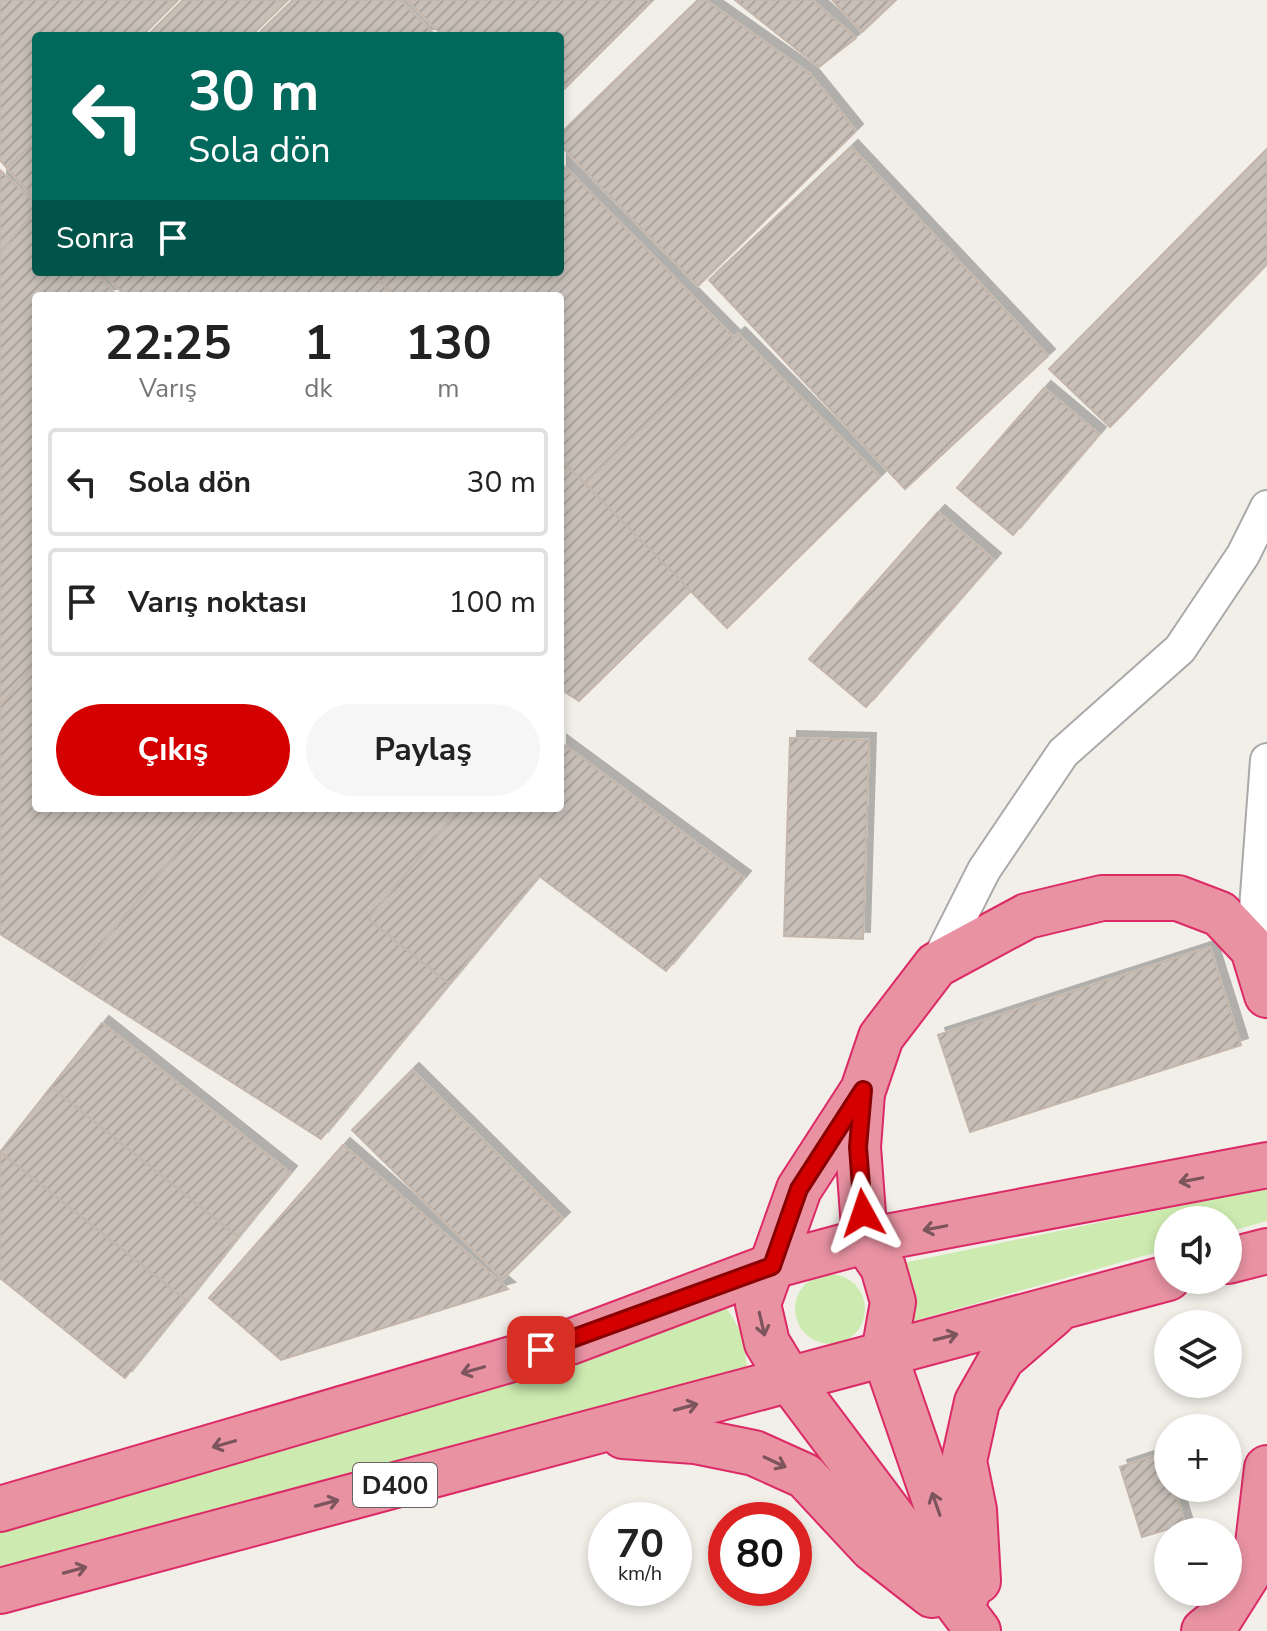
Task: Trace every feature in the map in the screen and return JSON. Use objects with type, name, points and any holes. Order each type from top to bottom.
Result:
[{"type":"highway","points":[[979,1631],[884,1353],[893,1302],[883,1267],[865,1241],[858,1147],[863,1090],[881,1037],[936,965],[1027,916],[1102,898],[1178,898],[1220,914],[1253,949],[1267,995]]},
{"type":"highway","points":[[863,1090],[799,1189],[758,1304],[767,1343],[789,1379],[979,1631]]},
{"type":"highway","points":[[0,1509],[570,1342],[772,1266],[865,1241],[1267,1165]]},
{"type":"highway","points":[[1242,1257],[1267,1251]]},
{"type":"highway","name":"D400","points":[[0,1591],[1154,1282]]},
{"type":"highway","points":[[979,1631],[974,1510],[964,1461],[977,1402],[1002,1358],[1061,1307]]},
{"type":"highway","points":[[588,1434],[695,1441],[754,1453],[805,1476],[872,1548],[979,1631]]},
{"type":"highway","points":[[1204,1631],[1220,1618],[1262,1564],[1267,1468]]},
{"type":"lane","points":[[936,965],[984,870],[1063,753],[1180,649],[1243,555],[1267,507]]},
{"type":"lane","points":[[1253,949],[1267,760]]},
{"type":"green space","points":[[1267,1185],[1267,1221],[1242,1228],[1242,1206],[1179,1206]]},
{"type":"green space","points":[[1154,1211],[1154,1253],[914,1321],[903,1263]]},
{"type":"green space","points":[[823,1274],[837,1274],[859,1289],[865,1309],[863,1322],[855,1334],[837,1344],[823,1344],[801,1329],[795,1316],[795,1302],[810,1280]]},
{"type":"green space","points":[[726,1307],[743,1335],[747,1367],[669,1393],[501,1432],[0,1572],[0,1532],[491,1387]]},
{"type":"building","points":[[0,0],[178,0],[146,32],[32,32],[32,144],[7,168],[0,160]]},
{"type":"building","points":[[183,0],[288,0],[255,32],[151,32]]},
{"type":"building","points":[[293,0],[400,0],[432,32],[260,32]]},
{"type":"building","points":[[407,0],[647,0],[650,3],[564,89],[564,32],[439,32]]},
{"type":"building","points":[[698,0],[705,0],[810,74],[856,131],[698,286],[564,149],[564,130]]},
{"type":"building","points":[[735,0],[812,0],[856,38],[819,67]]},
{"type":"building","points":[[832,0],[896,0],[862,32]]},
{"type":"building","points":[[32,144],[32,196],[7,168]]},
{"type":"building","points":[[851,147],[1048,356],[905,489],[709,280]]},
{"type":"building","points":[[1267,149],[1267,264],[1110,427],[1049,369]]},
{"type":"building","points":[[564,166],[734,338],[585,484],[564,463],[564,292],[391,292],[375,276],[564,276]]},
{"type":"building","points":[[0,170],[32,200],[32,215],[0,253]]},
{"type":"building","points":[[32,215],[32,276],[100,276],[114,292],[32,292],[32,667],[0,706],[0,253]]},
{"type":"building","points":[[107,276],[375,276],[391,292],[121,292]]},
{"type":"building","points":[[738,334],[880,477],[727,628],[585,484]]},
{"type":"building","points":[[1044,388],[1099,434],[1013,535],[957,488]]},
{"type":"building","points":[[564,463],[691,591],[579,701],[564,692]]},
{"type":"building","points":[[938,512],[994,560],[866,707],[809,659]]},
{"type":"building","points":[[32,667],[32,812],[211,812],[72,980],[0,934],[0,706]]},
{"type":"building","points":[[790,738],[869,740],[863,939],[784,936]]},
{"type":"building","points":[[564,745],[744,878],[666,971],[539,876],[449,984],[368,919],[457,812],[564,812]]},
{"type":"building","points":[[211,812],[457,812],[368,919],[449,984],[321,1139],[72,980]]},
{"type":"building","points":[[1210,947],[1241,1045],[970,1132],[938,1035]]},
{"type":"building","points":[[102,1023],[290,1173],[238,1237],[51,1087]]},
{"type":"building","points":[[412,1070],[563,1219],[503,1279],[352,1130]]},
{"type":"building","points":[[51,1087],[238,1237],[187,1301],[0,1152]]},
{"type":"building","points":[[343,1145],[508,1289],[281,1360],[209,1298]]},
{"type":"building","points":[[0,1152],[187,1301],[125,1378],[0,1278]]},
{"type":"building","points":[[1154,1456],[1154,1502],[1178,1502],[1183,1518],[1154,1518],[1154,1533],[1142,1537],[1120,1467]]},
{"type":"route","points":[[541,1350],[772,1266],[799,1189],[863,1090],[858,1147],[863,1213]]}]
